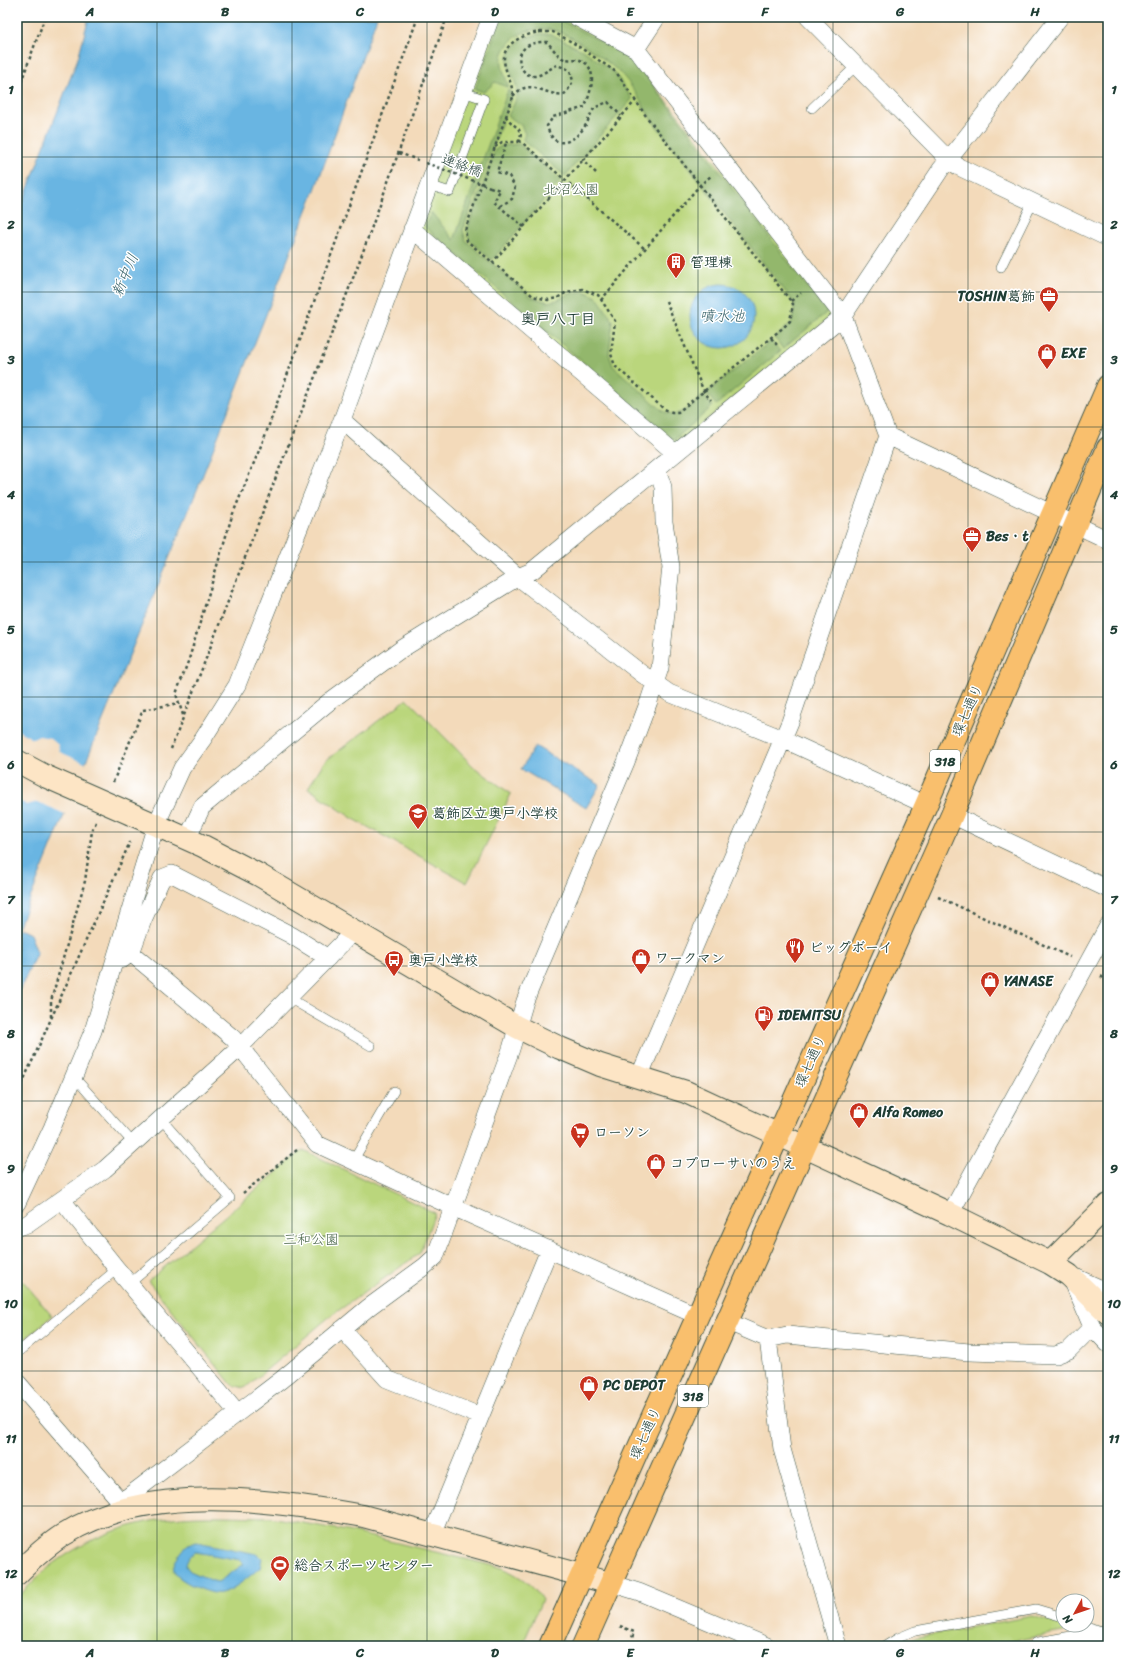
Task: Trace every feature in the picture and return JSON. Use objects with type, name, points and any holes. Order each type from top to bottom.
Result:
[{"type":"main road","name":"環七通り","points":[[550,1646],[698,1316],[777,1134],[926,805],[1108,386]]},
{"type":"main road","name":"環七通り","points":[[583,1646],[726,1321],[952,815],[1108,448]]},
{"type":"street","points":[[17,1203],[74,1077],[93,1031],[115,961],[142,819],[203,739],[237,685],[342,420],[491,17]]},
{"type":"street","points":[[576,17],[636,49],[843,316],[888,436],[783,739],[639,1077]]},
{"type":"street","points":[[636,49],[657,17]]},
{"type":"street","points":[[808,17],[948,159],[959,167],[1108,238]]},
{"type":"street","points":[[187,839],[202,807],[330,701],[400,650],[518,577],[532,571],[843,316],[948,159],[958,149],[1060,17]]},
{"type":"street","points":[[412,229],[675,453]]},
{"type":"street","points":[[342,420],[518,577],[669,693],[783,739],[926,805]]},
{"type":"street","points":[[888,436],[1108,540]]},
{"type":"street","points":[[17,1574],[38,1554],[64,1535],[123,1506],[237,1412],[280,1380],[342,1329],[435,1257],[511,1049],[525,1001],[622,769],[656,683],[660,668],[672,567],[664,522],[664,487],[657,469]]},
{"type":"street","points":[[17,761],[187,839],[259,875],[517,1027],[560,1048],[600,1065],[686,1092],[950,1214],[1050,1263],[1069,1275],[1108,1292]]},
{"type":"street","points":[[952,815],[1108,889]]},
{"type":"street","points":[[115,961],[123,959],[131,952],[143,920],[162,878],[172,874],[284,931],[328,958]]},
{"type":"street","points":[[950,1214],[1108,926]]},
{"type":"street","points":[[17,1228],[27,1224],[62,1200],[105,1169],[134,1144],[240,1047],[354,930]]},
{"type":"street","points":[[131,952],[233,1038],[311,1139],[317,1144],[453,1207],[698,1316]]},
{"type":"street","points":[[62,1200],[129,1284],[237,1412]]},
{"type":"street","points":[[1050,1263],[1108,1205]]},
{"type":"street","points":[[432,1534],[549,1250]]},
{"type":"street","points":[[1069,1275],[1100,1320],[1108,1344]]},
{"type":"street","points":[[726,1321],[768,1339],[786,1335],[969,1352],[1056,1355],[1069,1350],[1100,1320]]},
{"type":"street","points":[[342,1329],[388,1379],[480,1416]]},
{"type":"street","points":[[768,1339],[782,1449],[838,1646]]},
{"type":"street","points":[[17,1382],[123,1506]]},
{"type":"street","points":[[123,1506],[175,1501],[228,1500],[322,1509],[363,1516],[582,1575],[639,1592],[767,1646]]},
{"type":"street","points":[[1038,1646],[1106,1633]]},
{"type":"lane","points":[[812,108],[856,66]]},
{"type":"lane","points":[[1001,267],[1033,202]]},
{"type":"lane","points":[[289,998],[371,1046]]},
{"type":"lane","points":[[74,1077],[134,1144]]},
{"type":"lane","points":[[353,1161],[394,1091]]},
{"type":"lane","points":[[129,1284],[230,1198],[161,1119]]},
{"type":"lane","points":[[17,1353],[117,1269]]},
{"type":"lane","points":[[885,1646],[915,1631],[1036,1609],[1055,1615]]},
{"type":"lane","points":[[1095,1629],[1106,1633]]},
{"type":"path","points":[[17,93],[45,17]]},
{"type":"path","points":[[184,715],[176,694],[189,659],[232,516],[265,436],[418,17]]},
{"type":"path","points":[[169,754],[360,260],[447,17]]},
{"type":"path","points":[[553,32],[586,50],[616,72],[646,116],[793,304],[790,321],[684,408],[678,412],[672,412],[664,409],[615,366],[612,354],[615,321],[598,295],[582,289],[567,292],[557,298],[548,300],[533,296],[467,241],[465,230],[513,96],[513,88],[504,61],[505,52],[518,38],[528,34],[553,32]]},
{"type":"path","points":[[513,96],[520,89],[527,87],[536,87],[542,91],[558,94],[564,94],[568,90],[573,81],[570,70],[557,65],[540,75],[533,76],[527,73],[519,62],[518,58],[524,48],[538,42],[547,42],[560,57],[565,59],[579,59],[586,64],[592,77],[593,85],[585,107],[553,117],[547,126],[552,136],[558,143],[565,143],[572,140],[584,128],[593,110],[608,102],[621,116]]},
{"type":"path","points":[[492,263],[636,100]]},
{"type":"path","points":[[494,149],[499,144],[513,143],[519,140],[521,133],[506,116]]},
{"type":"path","points":[[519,140],[645,249]]},
{"type":"path","points":[[506,143],[496,172],[509,176],[515,187],[512,199],[500,206],[524,227]]},
{"type":"path","name":"連絡橋","points":[[399,153],[500,190],[494,202],[500,206]]},
{"type":"path","points":[[583,160],[596,173]]},
{"type":"path","points":[[601,300],[700,185]]},
{"type":"path","points":[[666,302],[704,392]]},
{"type":"path","points":[[110,788],[143,710],[179,703]]},
{"type":"path","points":[[51,1018],[51,1001],[85,881],[92,831],[98,817]]},
{"type":"path","points":[[17,1095],[142,819]]},
{"type":"path","points":[[935,895],[1087,964],[1108,983]]},
{"type":"path","points":[[230,1198],[241,1194],[311,1139]]},
{"type":"path","points":[[620,1626],[634,1632],[632,1638]]},
{"type":"green space","name":"北沼公園","points":[[494,17],[564,17],[631,56],[835,313],[673,448],[416,229]]},
{"type":"green space","points":[[501,17],[555,17],[632,58],[827,312],[783,349],[775,338],[792,322],[795,304],[655,124],[633,88],[623,75],[577,41],[560,32],[548,29],[537,29],[521,33],[507,45],[502,57],[502,68],[509,88],[495,82],[484,92],[475,89]]},
{"type":"green space","points":[[540,34],[551,34],[586,52],[615,73],[632,99],[565,176],[523,140],[525,134],[521,125],[508,116],[515,103],[517,95],[517,89],[509,65],[509,54],[522,40]]},
{"type":"green space","points":[[508,90],[510,91],[511,97],[463,230],[466,241],[531,297],[548,302],[558,300],[568,294],[583,291],[597,297],[613,321],[609,354],[613,366],[663,411],[675,414],[680,413],[704,395],[713,406],[674,440],[425,227],[431,212],[454,240]]},
{"type":"green space","points":[[519,144],[561,180],[492,260],[469,240],[467,230],[495,150],[501,146]]},
{"type":"green space","points":[[771,341],[780,351],[716,405],[706,393]]},
{"type":"green space","points":[[407,699],[474,767],[511,794],[467,883],[352,818],[308,788],[324,762]]},
{"type":"green space","name":"三和公園","points":[[303,1150],[435,1213],[420,1253],[328,1318],[245,1388],[232,1385],[148,1281]]},
{"type":"green space","points":[[23,1281],[52,1316],[17,1346],[17,1286]]},
{"type":"green space","name":"総合スポーツセンター","points":[[209,1516],[270,1517],[347,1531],[503,1568],[525,1581],[534,1589],[542,1600],[522,1646],[17,1646],[17,1599],[32,1582],[49,1567],[67,1554],[87,1543],[107,1534],[150,1521]]},
{"type":"green space","points":[[1032,1616],[1055,1623],[1055,1633],[1057,1633],[986,1646],[912,1646],[910,1644],[913,1638]]},
{"type":"water","name":"新中川","points":[[89,17],[377,17],[315,190],[197,490],[18,928],[30,934],[37,952],[17,997],[17,217],[78,58]]},
{"type":"water","name":"噴水池","points":[[716,284],[728,284],[745,293],[752,304],[754,316],[752,328],[745,339],[728,348],[716,348],[704,343],[695,334],[690,322],[690,310],[695,298],[704,289]]},
{"type":"water","points":[[535,746],[600,785],[586,808],[521,769]]},
{"type":"water","points":[[197,1542],[257,1554],[262,1558],[260,1568],[237,1586],[221,1593],[203,1590],[187,1583],[176,1575],[174,1571],[174,1564],[182,1552],[187,1546]],"holes":[[[196,1552],[240,1560],[244,1564],[218,1582],[190,1571],[186,1566],[189,1558]]]},
{"type":"pier","points":[[17,730],[33,739],[39,736],[50,738],[58,745],[60,752],[87,764],[67,815],[38,802],[27,805],[17,800]]},
{"type":"place","name":"管理棟","points":[[676,279]]},
{"type":"place","name":"TOSHIN葛飾","points":[[1049,313]]},
{"type":"place","name":"EXE","points":[[1047,370]]},
{"type":"place","name":"Bes・t","points":[[972,553]]},
{"type":"place","name":"葛飾区立奥戸小学校","points":[[418,830]]},
{"type":"place","name":"ビッグボーイ","points":[[795,964]]},
{"type":"place","name":"ワークマン","points":[[641,975]]},
{"type":"place","name":"奥戸小学校","points":[[394,977]]},
{"type":"place","name":"YANASE","points":[[990,998]]},
{"type":"place","name":"IDEMITSU","points":[[764,1032]]},
{"type":"place","name":"Alfa Romeo","points":[[859,1129]]},
{"type":"place","name":"ローソン","points":[[580,1149]]},
{"type":"place","name":"コプローサいのうえ","points":[[656,1180]]},
{"type":"place","name":"PC DEPOT","points":[[589,1402]]},
{"type":"place","name":"総合スポーツセンター","points":[[280,1582]]},
{"type":"district","name":"奥戸八丁目","points":[[558,319]]}]
